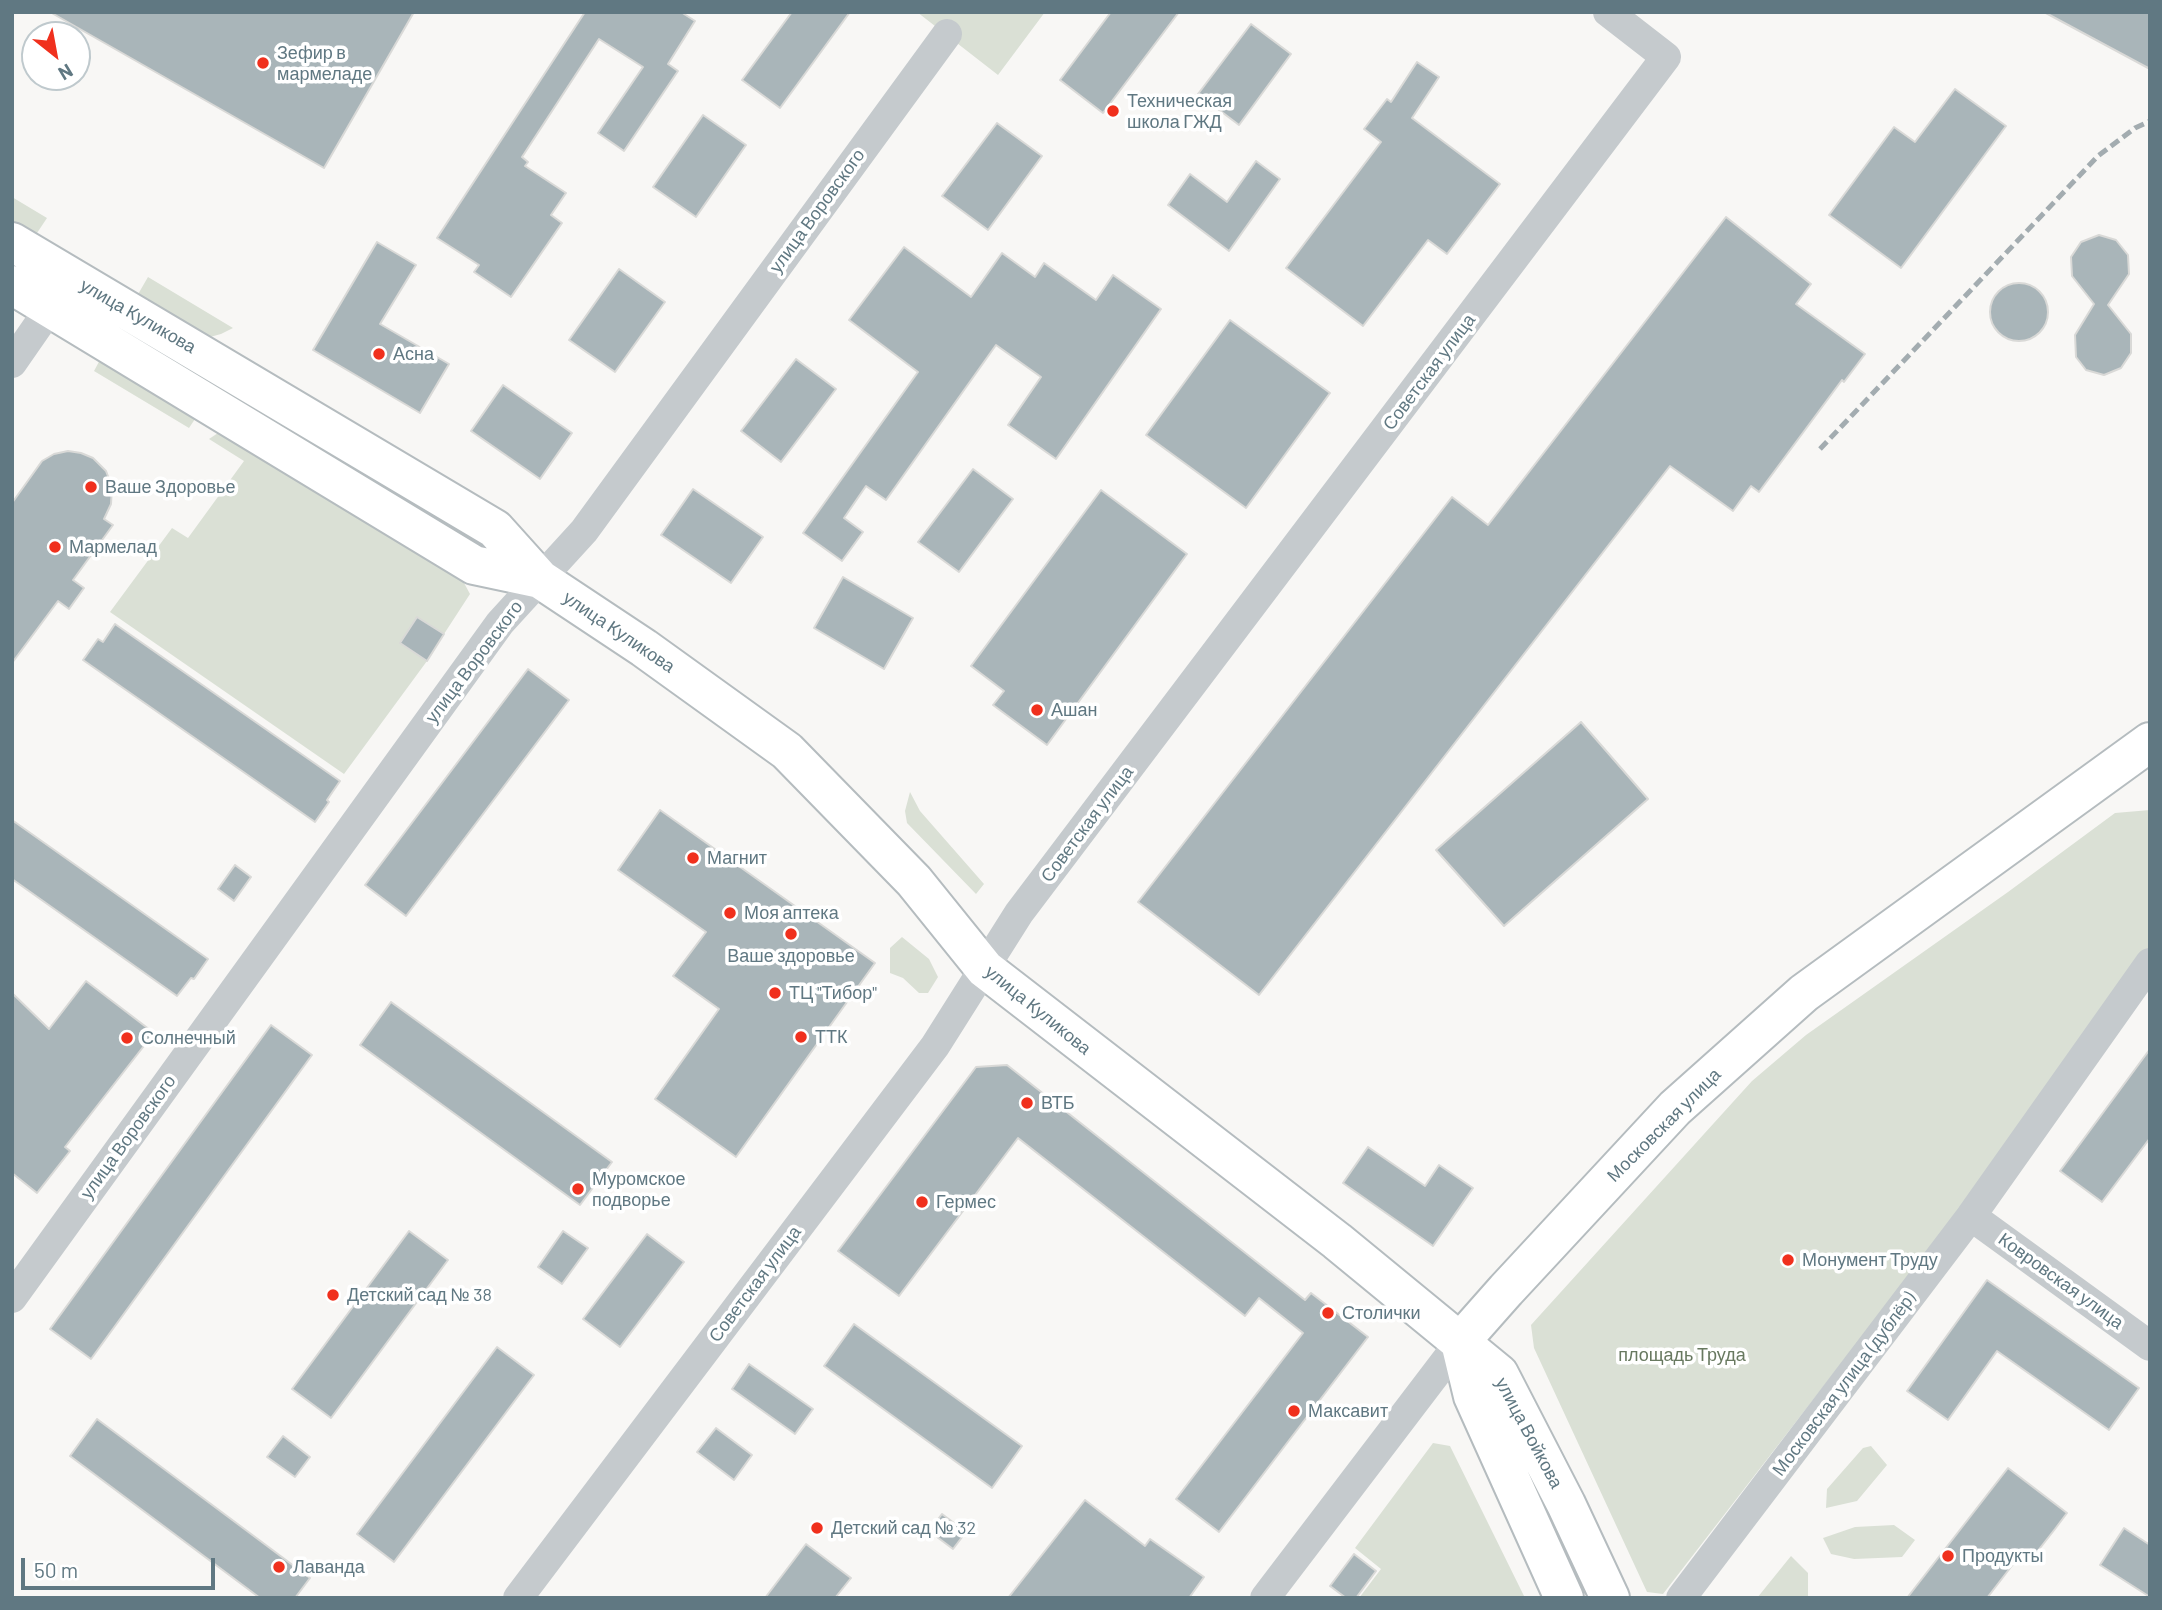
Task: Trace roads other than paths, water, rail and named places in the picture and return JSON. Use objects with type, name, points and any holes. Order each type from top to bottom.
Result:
[{"type":"main road","name":"улица Куликова","points":[[12,242],[60,293],[474,565],[540,579],[644,648],[787,751],[914,881],[985,969],[1337,1241],[1460,1342]]},
{"type":"main road","name":"улица Куликова","points":[[12,285],[60,293]]},
{"type":"main road","name":"Московская улица","points":[[1460,1342],[1675,1108],[1804,993],[2150,742]]},
{"type":"main road","name":"улица Войкова","points":[[1460,1342],[1473,1396],[1564,1598]]},
{"type":"main road","name":"улица Войкова","points":[[1460,1342],[1499,1374],[1566,1504],[1610,1598]]},
{"type":"street","name":"Советская улица","points":[[518,1598],[934,1046],[1019,913],[1666,57],[1608,12]]},
{"type":"street","name":"улица Воровского","points":[[12,1298],[500,623],[584,531],[947,34]]},
{"type":"street","points":[[12,363],[60,293]]},
{"type":"street","name":"Московская улица (дублёр)","points":[[1681,1598],[1971,1216],[2150,963]]},
{"type":"street","name":"Ковровская улица","points":[[1971,1216],[2150,1346]]},
{"type":"street","name":"Московская улица","points":[[1265,1598],[1460,1342]]},
{"type":"railway","points":[[1820,449],[2098,156],[2135,128],[2150,121]]},
{"type":"place","name":"Зефир в мармеладе","points":[[263,63]]},
{"type":"place","name":"Техническая школа ГЖД","points":[[1113,111]]},
{"type":"place","name":"Асна","points":[[379,354]]},
{"type":"place","name":"Ваше Здоровье","points":[[91,487]]},
{"type":"place","name":"Мармелад","points":[[55,547]]},
{"type":"place","name":"Ашан","points":[[1037,710]]},
{"type":"place","name":"Магнит","points":[[693,858]]},
{"type":"place","name":"Моя аптека","points":[[730,913]]},
{"type":"place","name":"Ваше здоровье","points":[[791,934]]},
{"type":"place","name":"ТЦ \"Тибор\"","points":[[775,993]]},
{"type":"place","name":"ТТК","points":[[801,1037]]},
{"type":"place","name":"Солнечный","points":[[127,1038]]},
{"type":"place","name":"ВТБ","points":[[1027,1103]]},
{"type":"place","name":"Муромское подворье","points":[[578,1189]]},
{"type":"place","name":"Гермес","points":[[922,1202]]},
{"type":"place","name":"Монумент Труду","points":[[1788,1260]]},
{"type":"place","name":"Детский сад № 38","points":[[333,1295]]},
{"type":"place","name":"Столички","points":[[1328,1313]]},
{"type":"place","name":"Максавит","points":[[1294,1411]]},
{"type":"place","name":"Детский сад № 32","points":[[817,1528]]},
{"type":"place","name":"Продукты","points":[[1948,1556]]},
{"type":"place","name":"Лаванда","points":[[279,1567]]},
{"type":"park label","name":"площадь Труда","points":[[1682,1355]]}]
